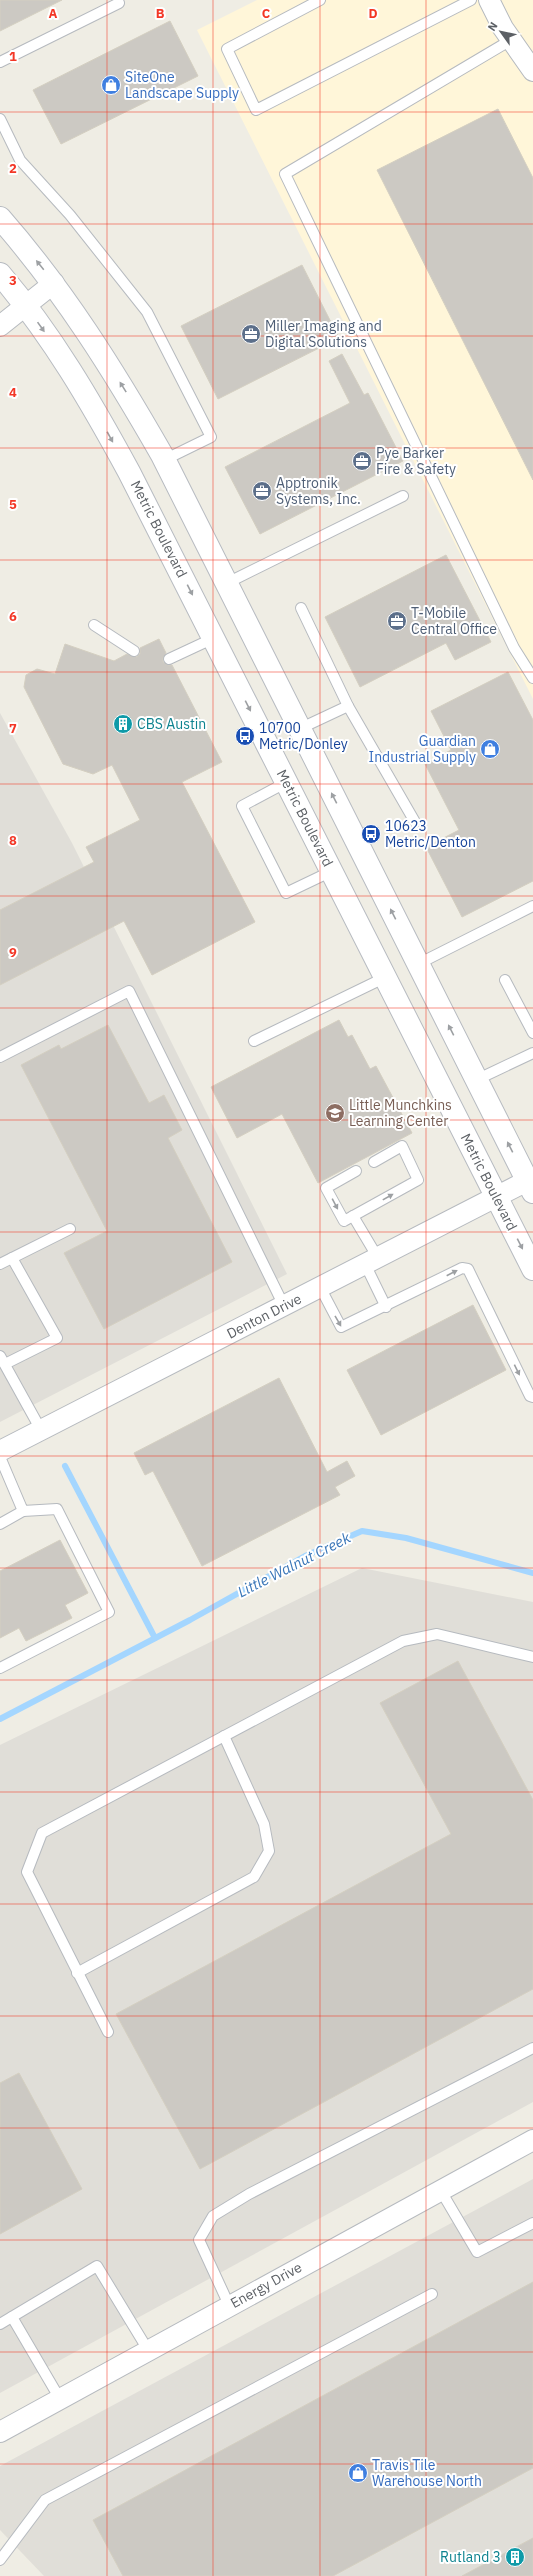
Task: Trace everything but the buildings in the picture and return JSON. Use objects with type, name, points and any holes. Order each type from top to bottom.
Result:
[{"type":"main road","points":[[0,218],[54,283],[126,393],[164,460],[225,584],[530,1187]]},
{"type":"main road","name":"Metric Boulevard","points":[[0,274],[25,304],[96,410],[214,638],[533,1269]]},
{"type":"street","points":[[489,0],[511,40],[533,71]]},
{"type":"street","points":[[0,326],[25,304],[54,283]]},
{"type":"street","name":"Denton Drive","points":[[0,1451],[496,1197],[530,1187]]},
{"type":"street","name":"Energy Drive","points":[[0,2432],[229,2305],[533,2140]]},
{"type":"lane","points":[[320,0],[227,49],[256,110],[471,0]]},
{"type":"lane","points":[[0,62],[119,3]]},
{"type":"lane","points":[[511,40],[285,174],[514,648],[533,678]]},
{"type":"lane","points":[[0,119],[20,160],[70,215],[147,312],[211,438],[164,460]]},
{"type":"lane","points":[[225,584],[403,496]]},
{"type":"lane","points":[[301,608],[348,706],[415,822]]},
{"type":"lane","points":[[94,625],[134,651]]},
{"type":"lane","points":[[169,659],[214,638]]},
{"type":"lane","points":[[299,729],[348,706]]},
{"type":"lane","points":[[287,782],[242,806],[282,886],[286,893],[332,871]]},
{"type":"lane","points":[[418,964],[533,906]]},
{"type":"lane","points":[[254,1041],[386,977]]},
{"type":"lane","points":[[505,980],[533,1033]]},
{"type":"lane","points":[[0,1057],[129,991],[284,1306]]},
{"type":"lane","points":[[476,1080],[533,1053]]},
{"type":"lane","points":[[356,1171],[326,1188],[344,1221],[418,1180],[402,1146],[374,1162]]},
{"type":"lane","points":[[354,1216],[386,1307]]},
{"type":"lane","points":[[0,1264],[70,1229]]},
{"type":"lane","points":[[12,1258],[57,1338],[2,1360],[41,1430]]},
{"type":"lane","points":[[320,1287],[341,1328],[462,1268],[468,1269],[530,1396],[533,1397]]},
{"type":"lane","points":[[0,1457],[23,1511]]},
{"type":"lane","points":[[0,1524],[23,1511],[57,1509],[109,1612],[0,1668]]},
{"type":"lane","points":[[108,2032],[27,1872],[42,1833],[403,1641],[437,1634],[533,1657]]},
{"type":"lane","points":[[77,1973],[254,1877],[269,1851],[264,1824],[224,1736]]},
{"type":"lane","points":[[229,2305],[199,2240],[213,2216],[255,2190],[533,2048]]},
{"type":"lane","points":[[440,2191],[477,2252],[533,2223]]},
{"type":"lane","points":[[0,2324],[97,2266],[148,2350]]},
{"type":"lane","points":[[0,2560],[46,2500],[432,2294]]},
{"type":"lane","points":[[12,2317],[60,2399]]},
{"type":"shaded area","points":[[257,0],[533,0],[533,699],[197,30]]},
{"type":"shaded area","points":[[0,713],[72,843],[287,1274],[0,1422]]},
{"type":"shaded area","points":[[362,1568],[533,1602],[533,2102],[0,2393],[0,1745]]},
{"type":"shaded area","points":[[533,2179],[533,2576],[44,2576],[0,2530],[0,2466]]},
{"type":"waterway","name":"Little Walnut Creek","points":[[65,1466],[155,1638]]},
{"type":"waterway","name":"Little Walnut Creek","points":[[0,1719],[190,1620],[305,1556],[362,1531],[406,1538],[533,1573]]},
{"type":"place","name":"SiteOne Landscape Supply","points":[[111,85]]},
{"type":"place","name":"Miller Imaging and Digital Solutions","points":[[251,334]]},
{"type":"place","name":"Pye Barker Fire & Safety","points":[[362,461]]},
{"type":"place","name":"Apptronik Systems, Inc.","points":[[262,491]]},
{"type":"place","name":"T-Mobile Central Office","points":[[397,621]]},
{"type":"place","name":"CBS Austin","points":[[123,724]]},
{"type":"place","name":"10700 Metric/Donley","points":[[245,736]]},
{"type":"place","name":"Guardian Industrial Supply","points":[[490,749]]},
{"type":"place","name":"10623 Metric/Denton","points":[[371,834]]},
{"type":"place","name":"Little Munchkins Learning Center","points":[[335,1113]]},
{"type":"place","name":"Travis Tile Warehouse North","points":[[358,2473]]},
{"type":"place","name":"Rutland 3","points":[[515,2557]]}]
